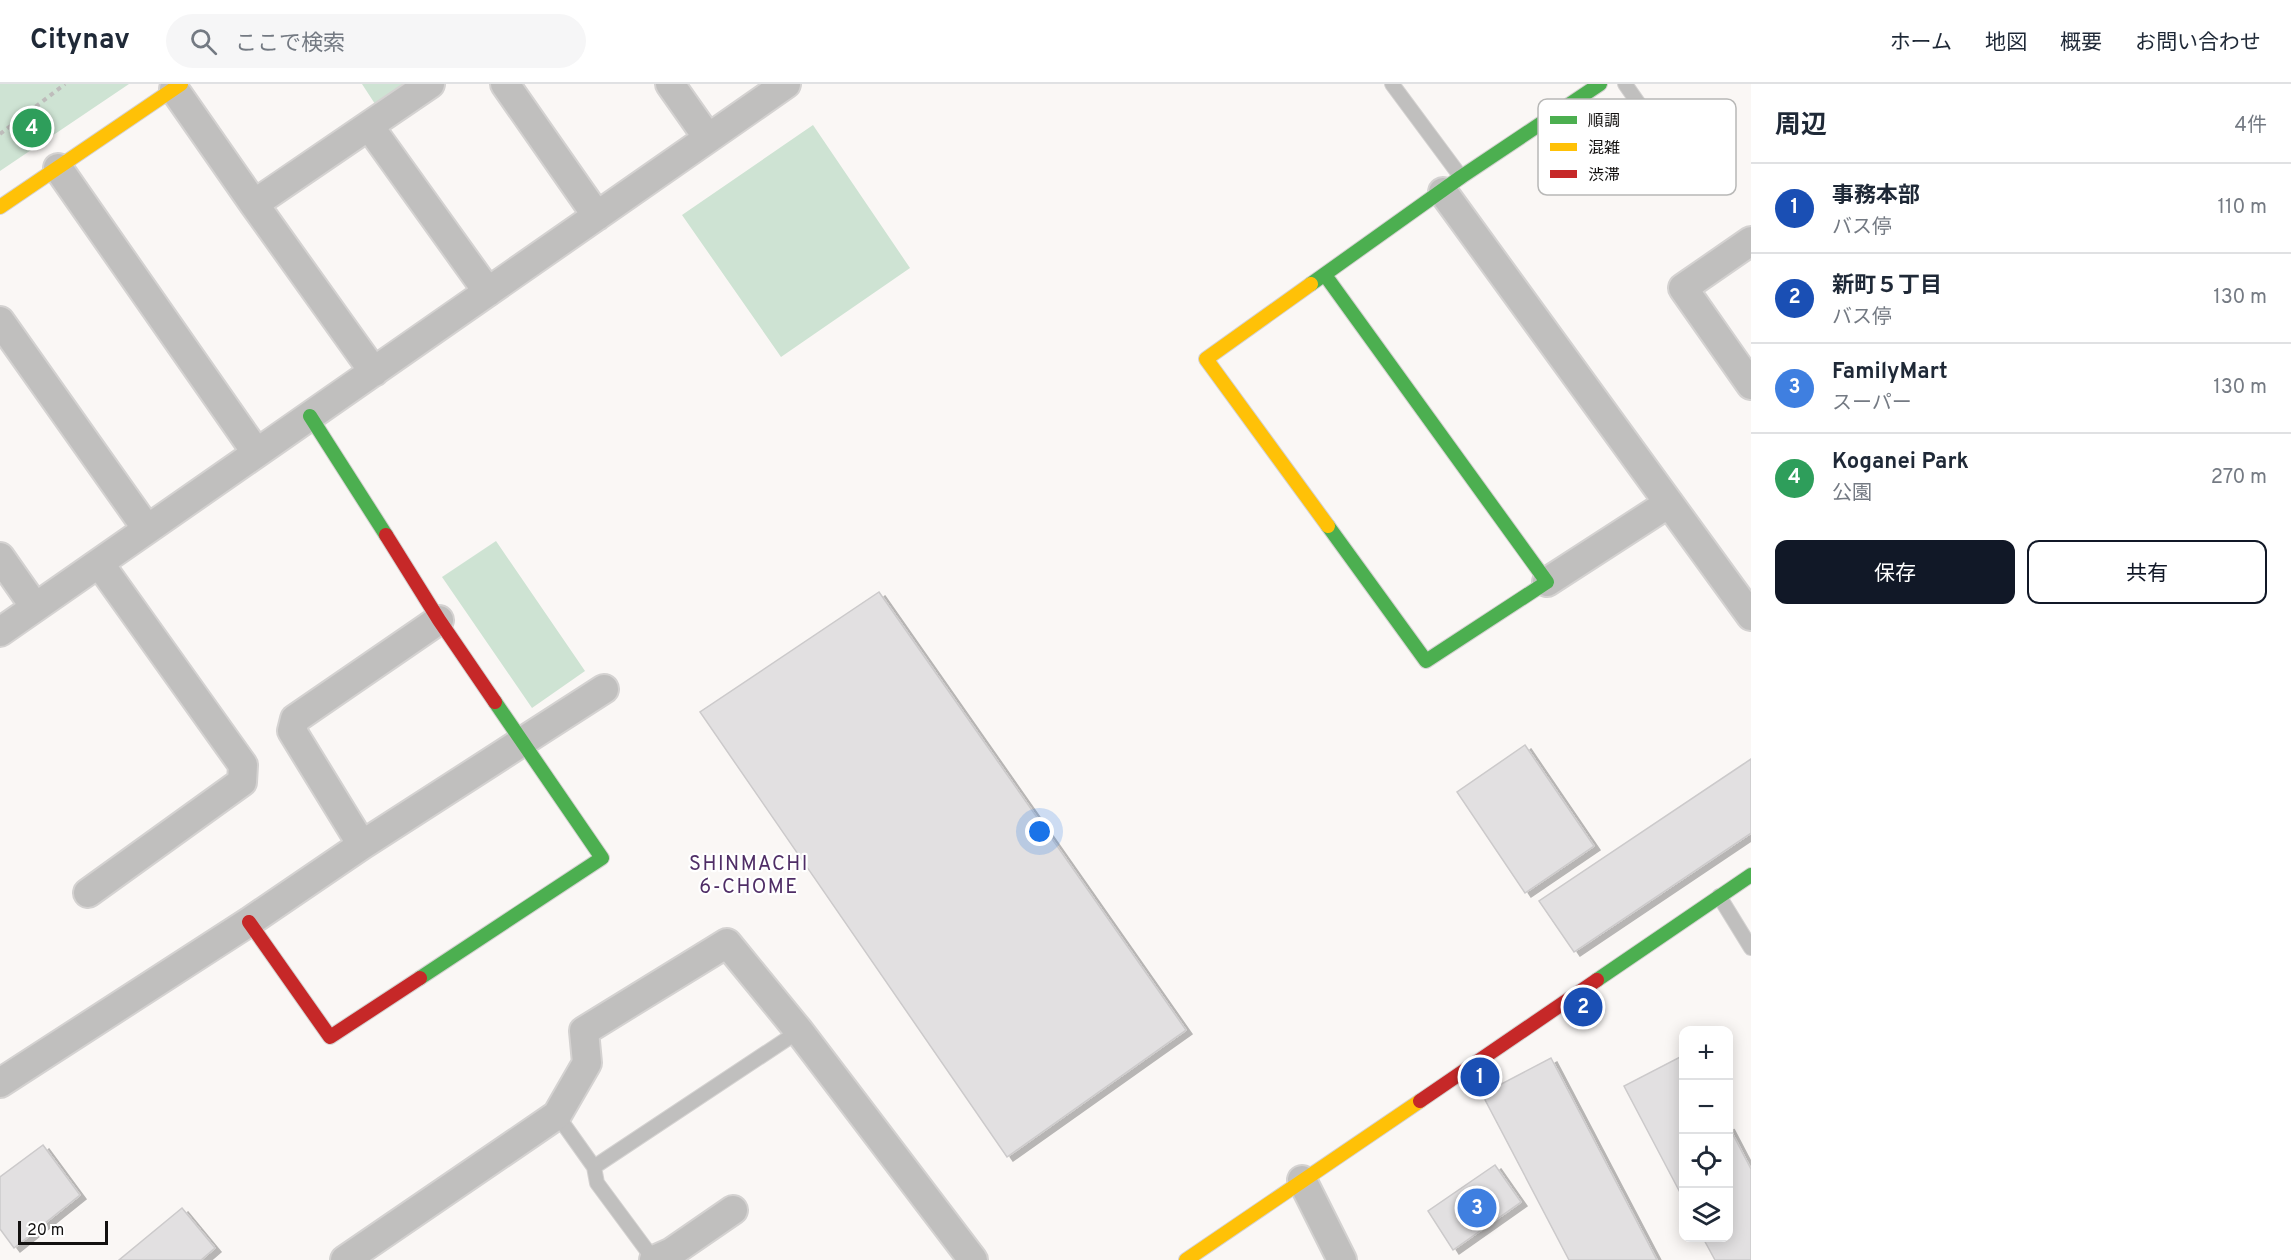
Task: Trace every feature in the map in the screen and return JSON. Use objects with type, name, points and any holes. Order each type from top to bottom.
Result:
[{"type":"street","points":[[254,204],[430,84]]},
{"type":"street","points":[[505,84],[597,216]]},
{"type":"street","points":[[670,84],[708,138]]},
{"type":"street","points":[[0,632],[786,84]]},
{"type":"street","points":[[1578,99],[1600,84]]},
{"type":"street","points":[[0,207],[177,86],[254,204],[374,372]]},
{"type":"street","points":[[369,126],[488,292]]},
{"type":"street","points":[[1538,126],[1452,184],[1206,359],[1426,661],[1669,503]]},
{"type":"street","points":[[58,168],[256,452]]},
{"type":"street","points":[[1452,184],[1669,503],[1751,616]]},
{"type":"street","points":[[1751,241],[1683,288],[1751,385]]},
{"type":"street","points":[[1325,275],[1547,582]]},
{"type":"street","points":[[0,321],[147,529]]},
{"type":"street","points":[[249,922],[330,1037],[602,858],[440,620],[310,416]]},
{"type":"street","points":[[0,557],[35,607]]},
{"type":"street","points":[[88,893],[242,782],[243,765],[99,563]]},
{"type":"street","points":[[362,845],[292,731],[295,719],[440,620]]},
{"type":"street","points":[[0,1083],[604,689]]},
{"type":"street","points":[[1186,1260],[1751,874]]},
{"type":"street","points":[[345,1260],[557,1115],[587,1063],[584,1031],[727,943],[799,1031],[973,1260]]},
{"type":"street","points":[[1302,1180],[1342,1260]]},
{"type":"street","points":[[654,1260],[672,1252],[733,1210]]},
{"type":"lane","points":[[1392,84],[1452,184]]},
{"type":"lane","points":[[1625,84],[1635,99]]},
{"type":"lane","points":[[1719,896],[1751,948]]},
{"type":"lane","points":[[594,1167],[799,1031]]},
{"type":"lane","points":[[557,1115],[594,1167],[597,1183],[654,1260]]},
{"type":"path","points":[[0,134],[65,84]]},
{"type":"green space","points":[[0,84],[129,84],[0,171]]},
{"type":"green space","points":[[362,84],[410,84],[377,107]]},
{"type":"green space","points":[[813,125],[910,268],[781,357],[682,215]]},
{"type":"green space","points":[[496,541],[585,671],[532,708],[442,577]]},
{"type":"building","points":[[879,592],[1186,1030],[1007,1157],[700,712]]},
{"type":"building","points":[[1525,745],[1594,846],[1525,893],[1457,792]]},
{"type":"building","points":[[1751,759],[1751,833],[1574,952],[1539,901]]},
{"type":"building","points":[[1551,1058],[1657,1260],[1569,1260],[1482,1094]]},
{"type":"building","points":[[1679,1058],[1679,1190],[1624,1086]]},
{"type":"building","points":[[1733,1135],[1751,1169],[1751,1260],[1715,1260],[1705,1242],[1733,1242]]},
{"type":"building","points":[[43,1145],[80,1195],[14,1248],[0,1229],[0,1177]]},
{"type":"building","points":[[1495,1165],[1521,1202],[1453,1250],[1428,1211]]},
{"type":"building","points":[[182,1208],[215,1248],[201,1260],[119,1260]]},
{"type":"traffic: fast","points":[[1578,99],[1600,84]]},
{"type":"traffic: fast","points":[[1311,284],[1461,177],[1538,125]]},
{"type":"traffic: fast","points":[[1325,275],[1547,582],[1426,661],[1328,526]]},
{"type":"traffic: fast","points":[[310,416],[386,535]]},
{"type":"traffic: fast","points":[[420,978],[602,858],[495,702]]},
{"type":"traffic: fast","points":[[1597,980],[1751,875]]},
{"type":"traffic: slow","points":[[0,207],[181,84]]},
{"type":"traffic: slow","points":[[1311,284],[1206,359],[1328,526]]},
{"type":"traffic: slow","points":[[1186,1260],[1420,1101]]},
{"type":"traffic: jam","points":[[386,535],[439,620],[495,702]]},
{"type":"traffic: jam","points":[[249,922],[330,1037],[420,978]]},
{"type":"traffic: jam","points":[[1420,1101],[1597,980]]},
{"type":"place","name":"Koganei Park","points":[[32,128]]},
{"type":"place","name":"新町５丁目","points":[[1583,1007]]},
{"type":"place","name":"事務本部","points":[[1480,1077]]},
{"type":"place","name":"FamilyMart","points":[[1477,1208]]},
{"type":"district","name":"SHINMACHI 6-CHOME","points":[[749,874]]}]
